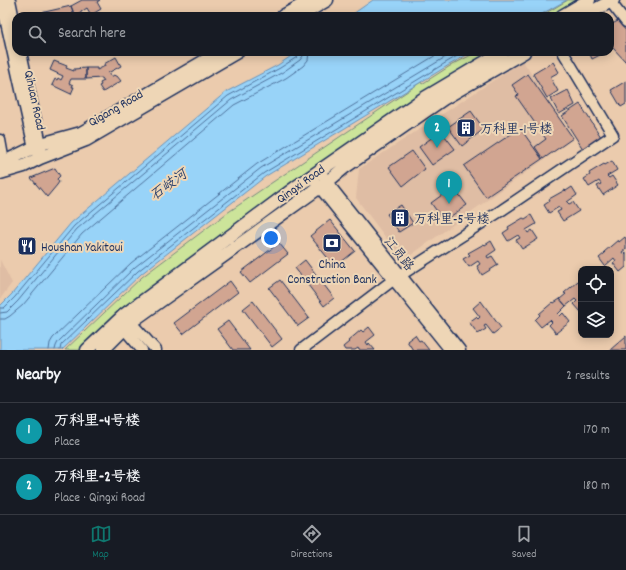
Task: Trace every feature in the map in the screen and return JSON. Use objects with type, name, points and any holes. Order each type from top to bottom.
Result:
[{"type":"main road","points":[[290,12],[311,0]]},
{"type":"main road","points":[[307,12],[327,0]]},
{"type":"main road","points":[[569,12],[589,0]]},
{"type":"main road","points":[[591,12],[610,1]]},
{"type":"main road","name":"Qigang Road","points":[[1,166],[24,166],[38,150],[80,133],[213,56]]},
{"type":"main road","name":"Qigang Road","points":[[38,150],[86,140],[230,56]]},
{"type":"main road","name":"Qingxi Road","points":[[87,350],[296,187],[423,99],[495,56]]},
{"type":"main road","name":"Qingxi Road","points":[[103,350],[124,322],[323,185],[345,167],[443,99],[517,56]]},
{"type":"street","points":[[610,1],[626,22]]},
{"type":"street","name":"Qihuan Road","points":[[4,2],[12,20]]},
{"type":"street","name":"Qihuan Road","points":[[4,2],[12,37]]},
{"type":"street","name":"Qihuan Road","points":[[16,56],[38,150]]},
{"type":"street","name":"Qihuan Road","points":[[22,56],[38,150]]},
{"type":"street","points":[[301,350],[397,277],[502,210],[613,135],[565,56]]},
{"type":"street","points":[[0,140],[1,166]]},
{"type":"street","name":"江员路","points":[[316,174],[323,185],[397,277],[460,350]]},
{"type":"street","name":"江员路","points":[[397,277],[450,350]]},
{"type":"street","points":[[124,322],[142,350]]},
{"type":"street","points":[[124,322],[156,350]]},
{"type":"shaded area","points":[[523,61],[574,138],[411,255],[401,256],[356,198],[359,169]]},
{"type":"shaded area","points":[[0,260],[12,283],[0,299]]},
{"type":"green space","points":[[568,0],[584,0],[563,12],[548,12]]},
{"type":"green space","points":[[469,56],[487,56],[455,74],[82,350],[65,350],[142,277],[227,213],[421,82],[422,84],[450,66]]},
{"type":"water","points":[[373,0],[567,0],[545,12],[356,12]]},
{"type":"water","name":"石岐河","points":[[291,56],[465,56],[266,176],[141,274],[62,350],[0,350],[0,306],[12,294],[71,223],[226,92],[278,65]]},
{"type":"building","points":[[82,0],[100,0],[97,2],[101,9],[96,12],[89,12],[87,8],[81,12],[73,12],[71,6]]},
{"type":"building","points":[[71,6],[73,12],[45,12]]},
{"type":"building","points":[[618,21],[626,31],[626,62],[614,49],[614,23]]},
{"type":"building","points":[[591,56],[598,56],[592,59]]},
{"type":"building","points":[[116,57],[121,66],[108,73],[111,77],[114,75],[117,76],[121,81],[103,92],[99,86],[101,85],[100,83],[104,81],[102,78],[86,79],[86,68],[97,68],[97,70],[105,66],[104,64]]},
{"type":"building","points":[[54,61],[67,66],[66,68],[74,71],[74,69],[86,68],[86,79],[71,79],[69,83],[73,85],[72,87],[74,87],[71,94],[52,85],[55,79],[57,80],[58,78],[61,80],[63,76],[50,70]]},
{"type":"building","points":[[553,62],[559,72],[550,77],[558,91],[547,98],[533,74]]},
{"type":"building","points":[[528,74],[573,138],[543,159],[535,147],[546,139],[516,96],[519,95],[512,85]]},
{"type":"building","points":[[626,81],[626,104],[621,107],[611,90]]},
{"type":"building","points":[[568,90],[575,105],[559,114],[551,99]]},
{"type":"building","points":[[580,104],[601,137],[583,149],[562,116]]},
{"type":"building","name":"万科里-1号楼","points":[[471,111],[484,129],[462,146],[448,127]]},
{"type":"building","points":[[520,128],[542,159],[486,197],[464,166]]},
{"type":"building","points":[[441,131],[455,149],[432,165],[419,147]]},
{"type":"building","points":[[412,151],[425,169],[403,186],[389,167]]},
{"type":"building","points":[[612,161],[617,170],[607,176],[609,178],[612,176],[618,185],[603,195],[597,186],[601,184],[599,181],[589,187],[584,179],[590,175],[589,173]]},
{"type":"building","points":[[55,168],[60,176],[57,179],[59,182],[47,197],[31,178]]},
{"type":"building","points":[[453,187],[467,205],[444,221],[431,203]]},
{"type":"building","points":[[572,187],[577,195],[567,202],[569,204],[573,202],[579,211],[563,221],[557,212],[561,210],[559,207],[549,213],[544,205],[550,201],[549,199]]},
{"type":"building","name":"万科里-5号楼","points":[[401,205],[413,223],[399,232],[387,214]]},
{"type":"building","points":[[531,215],[536,224],[526,230],[528,233],[532,230],[538,239],[522,249],[516,240],[520,238],[518,235],[508,241],[503,233],[509,229],[508,227]]},
{"type":"building","name":"China Construction Bank","points":[[330,220],[355,251],[335,267],[310,236]]},
{"type":"building","points":[[625,237],[626,249],[622,252],[624,255],[626,253],[626,267],[620,272],[613,263],[616,261],[614,258],[605,266],[599,258],[618,240],[619,242]]},
{"type":"building","points":[[491,241],[496,250],[487,256],[488,258],[492,256],[498,265],[482,275],[477,266],[480,264],[478,261],[469,267],[463,259],[470,255],[468,253]]},
{"type":"building","points":[[279,243],[288,254],[250,283],[241,272]]},
{"type":"building","points":[[305,260],[334,298],[324,306],[295,268]]},
{"type":"building","points":[[280,280],[309,318],[298,326],[269,288]]},
{"type":"building","points":[[230,281],[238,292],[183,334],[174,323]]},
{"type":"building","points":[[578,281],[578,309],[574,304],[577,301],[575,299],[566,306],[560,299],[566,294],[564,293]]},
{"type":"building","points":[[560,299],[566,306],[558,314],[560,316],[563,313],[570,322],[556,333],[549,325],[552,322],[550,320],[541,327],[535,320],[540,315],[539,314],[553,302],[554,303]]},
{"type":"building","points":[[253,301],[282,339],[272,347],[243,309]]},
{"type":"building","points":[[481,301],[501,328],[493,334],[486,325],[484,326],[486,329],[478,334],[469,322],[476,317],[478,319],[480,317],[473,308]]},
{"type":"building","points":[[228,321],[250,350],[233,350],[217,329]]},
{"type":"building","points":[[369,327],[375,335],[366,342],[368,345],[369,343],[375,350],[359,350],[358,348],[355,350],[345,350],[343,347],[349,342],[348,341],[361,330],[363,332]]},
{"type":"building","points":[[415,335],[429,350],[413,350],[407,341]]},
{"type":"building","points":[[626,336],[626,350],[610,350]]},
{"type":"place","name":"万科里-1号楼","points":[[466,128]]},
{"type":"place","name":"万科里-2号楼","points":[[437,148]]},
{"type":"place","name":"万科里-4号楼","points":[[449,204]]},
{"type":"place","name":"万科里-5号楼","points":[[400,218]]},
{"type":"place","name":"China Construction Bank","points":[[332,243]]},
{"type":"place","name":"Houshan Yakitoui","points":[[27,246]]}]
